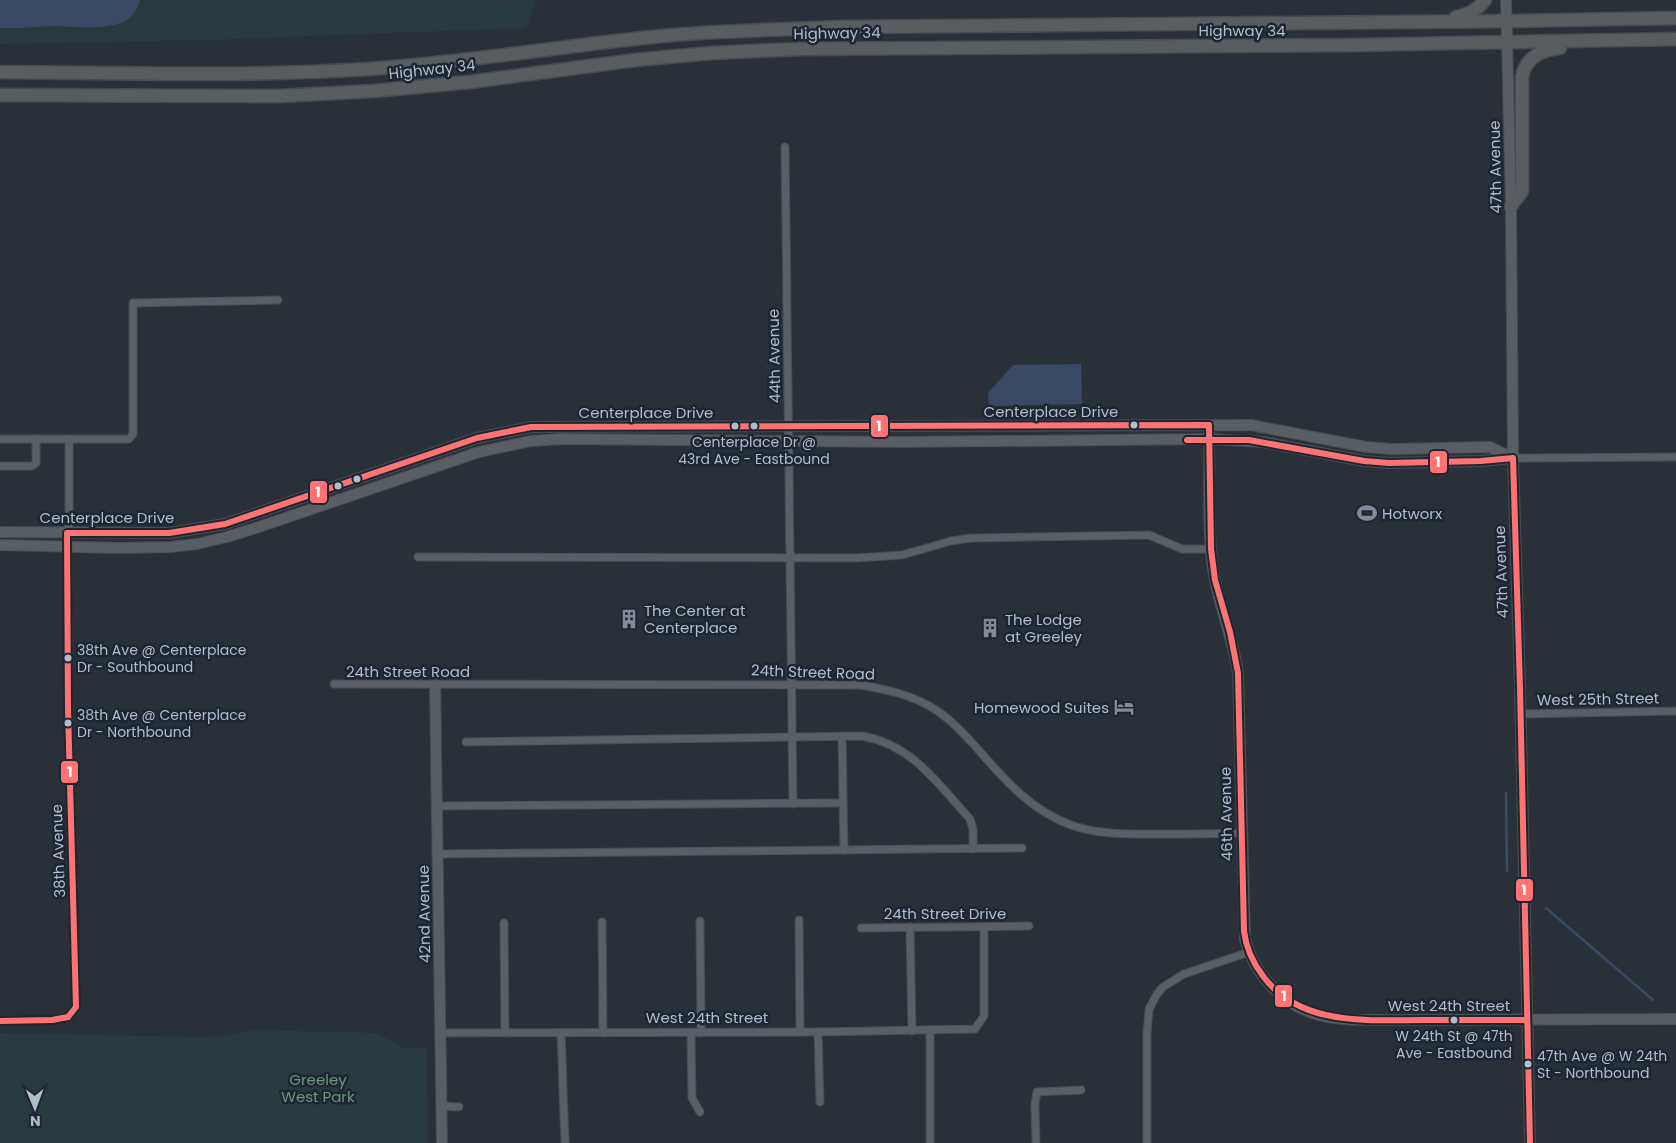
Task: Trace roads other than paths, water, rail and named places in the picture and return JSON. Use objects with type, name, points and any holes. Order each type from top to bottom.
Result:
[{"type":"highway","points":[[1383,22],[1468,14],[1476,10],[1485,0]]},
{"type":"highway","name":"Highway 34","points":[[0,72],[294,73],[449,62],[645,38],[840,27],[1676,18]]},
{"type":"highway","points":[[1511,206],[1522,191],[1522,77],[1528,60],[1546,50],[1557,48],[1673,39]]},
{"type":"highway","name":"Highway 34","points":[[0,95],[279,96],[373,91],[540,73],[635,60],[711,53],[800,49],[1507,43],[1673,39]]},
{"type":"highway","points":[[537,51],[540,73]]},
{"type":"street","name":"47th Avenue","points":[[1506,0],[1511,206],[1513,458],[1521,714],[1530,1143]]},
{"type":"street","name":"44th Avenue","points":[[785,147],[794,804]]},
{"type":"street","points":[[0,439],[129,439],[133,434],[133,303],[278,300]]},
{"type":"street","name":"46th Avenue","points":[[1209,425],[1211,549],[1215,580],[1230,632],[1238,673],[1245,939],[1249,952]]},
{"type":"street","name":"Centerplace Drive","points":[[0,532],[169,534],[225,524],[477,438],[531,427],[1251,425],[1366,447],[1392,449],[1490,447],[1513,458]]},
{"type":"street","points":[[0,466],[32,466],[36,463],[36,439]]},
{"type":"street","name":"38th Avenue","points":[[0,1021],[52,1020],[68,1017],[76,1007],[68,708],[67,533],[69,524],[69,439]]},
{"type":"street","name":"Centerplace Drive","points":[[0,545],[171,548],[197,544],[227,537],[478,452],[531,441],[560,439],[970,442],[1209,439],[1263,442],[1319,454],[1372,462],[1481,462],[1513,458],[1596,457],[1617,459],[1676,457]]},
{"type":"street","points":[[418,557],[856,558],[902,555],[951,541],[982,538],[1149,535],[1182,549],[1211,549]]},
{"type":"street","name":"24th Street Road","points":[[334,684],[861,685],[889,690],[913,698],[937,711],[957,727],[1011,786],[1032,804],[1071,825],[1120,834],[1242,833]]},
{"type":"street","name":"42nd Avenue","points":[[435,685],[440,1033],[443,1106],[442,1143]]},
{"type":"street","name":"West 25th Street","points":[[1521,714],[1676,711]]},
{"type":"street","points":[[842,736],[844,850]]},
{"type":"street","points":[[466,742],[862,736],[890,744],[919,763],[970,819],[973,830],[973,849]]},
{"type":"street","points":[[438,806],[843,803]]},
{"type":"street","points":[[438,854],[1022,848]]},
{"type":"street","points":[[799,920],[800,1032]]},
{"type":"street","points":[[700,921],[701,1032]]},
{"type":"street","points":[[602,922],[603,1033]]},
{"type":"street","points":[[504,923],[505,1033]]},
{"type":"street","name":"24th Street Drive","points":[[861,928],[1029,926]]},
{"type":"street","points":[[910,927],[912,1031]]},
{"type":"street","name":"West 24th Street","points":[[440,1033],[818,1032],[975,1029],[984,1016],[984,927]]},
{"type":"street","points":[[1146,1143],[1146,1035],[1149,1009],[1157,994],[1163,986],[1184,974],[1249,952]]},
{"type":"street","name":"West 24th Street","points":[[1249,952],[1270,985],[1286,1000],[1312,1013],[1338,1019],[1676,1019]]},
{"type":"street","points":[[930,1030],[930,1143]]},
{"type":"street","points":[[691,1032],[692,1098],[700,1112]]},
{"type":"street","points":[[818,1032],[820,1102]]},
{"type":"street","points":[[561,1033],[565,1143]]},
{"type":"street","points":[[1036,1143],[1035,1104],[1037,1092],[1081,1090]]},
{"type":"street","points":[[443,1106],[459,1107]]},
{"type":"water","points":[[0,0],[140,0],[136,11],[131,17],[121,23],[104,27],[51,26],[0,28]]},
{"type":"water","points":[[1081,364],[1082,404],[989,406],[988,393],[1013,365]]},
{"type":"waterway","points":[[1506,793],[1507,871]]},
{"type":"waterway","points":[[1546,908],[1653,1000]]},
{"type":"place","name":"Centerplace Dr @ 43rd Ave - Eastbound","points":[[754,426]]},
{"type":"place","name":"Hotworx","points":[[1367,513]]},
{"type":"place","name":"The Center at Centerplace","points":[[629,619]]},
{"type":"place","name":"The Lodge at Greeley","points":[[990,628]]},
{"type":"place","name":"38th Ave @ Centerplace Dr - Southbound","points":[[68,658]]},
{"type":"place","name":"Homewood Suites","points":[[1124,707]]},
{"type":"place","name":"38th Ave @ Centerplace Dr - Northbound","points":[[68,723]]},
{"type":"place","name":"W 24th St @ 47th Ave - Eastbound","points":[[1454,1020]]},
{"type":"place","name":"47th Ave @ W 24th St - Northbound","points":[[1528,1064]]},
{"type":"park label","name":"Greeley West Park","points":[[318,1088]]}]
